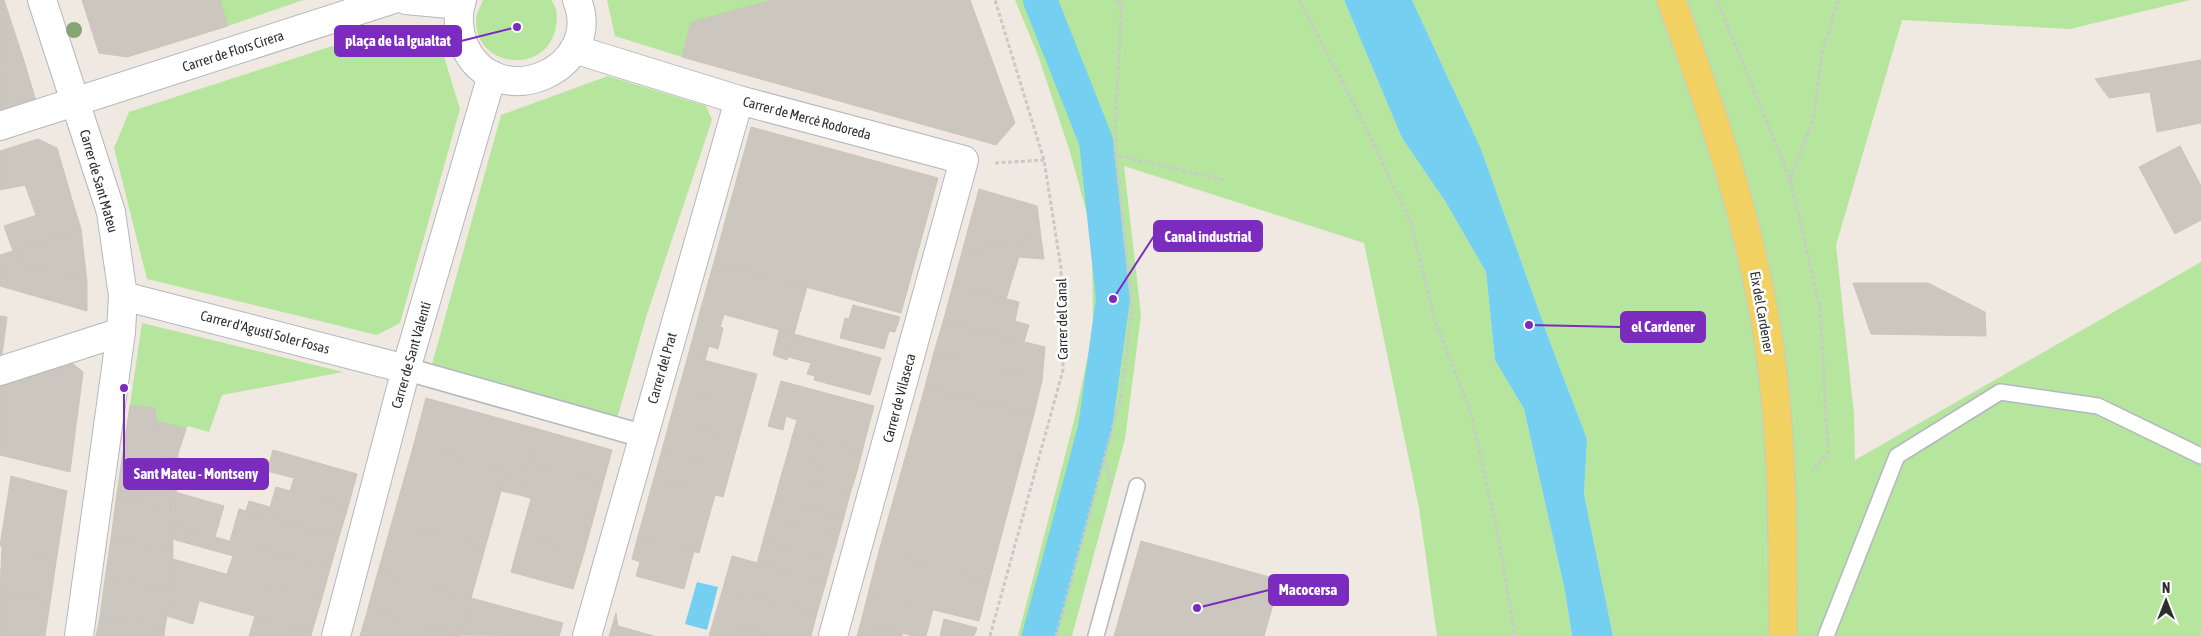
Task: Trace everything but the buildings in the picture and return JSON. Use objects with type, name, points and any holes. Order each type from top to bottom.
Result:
[{"type":"main road","name":"Eix del Cardener","points":[[1671,0],[1708,102],[1749,240],[1768,338],[1780,445],[1783,636]]},
{"type":"street","name":"Carrer de Sant Mateu","points":[[42,0],[111,212],[124,296],[121,332],[79,636]]},
{"type":"street","name":"Carrer de Flors Cirera","points":[[0,126],[391,0]]},
{"type":"street","points":[[406,0],[461,2],[458,21],[461,38],[467,53],[478,66],[492,75],[522,82],[538,79],[552,72],[565,62],[574,49],[581,21],[577,0]]},
{"type":"street","name":"Carrer de Mercè Rodoreda","points":[[574,49],[740,100],[964,160]]},
{"type":"street","name":"Carrer de Sant Valentí","points":[[336,636],[406,369],[492,75]]},
{"type":"street","name":"Carrer del Prat","points":[[587,636],[740,100]]},
{"type":"street","name":"Carrer de Vilaseca","points":[[833,636],[964,160]]},
{"type":"street","name":"Carrer d'Agustí Soler Fosas","points":[[124,296],[406,369]]},
{"type":"street","points":[[0,371],[121,332]]},
{"type":"street","points":[[406,369],[643,436]]},
{"type":"lane","points":[[1826,636],[1897,456],[2000,392],[2098,406],[2201,456]]},
{"type":"lane","points":[[1096,636],[1137,486]]},
{"type":"path","name":"Carrer del Canal","points":[[990,636],[1063,370],[1061,268],[1044,160],[995,0]]},
{"type":"path","points":[[1117,0],[1121,8]]},
{"type":"path","points":[[1056,636],[1121,397],[1132,309],[1116,155],[1122,0]]},
{"type":"path","points":[[1300,0],[1358,112],[1410,220],[1435,321],[1471,413],[1497,531],[1515,636]]},
{"type":"path","points":[[1717,0],[1790,179],[1820,307],[1828,452],[1782,507]]},
{"type":"path","points":[[1790,179],[1813,120],[1822,54],[1838,0]]},
{"type":"path","points":[[1116,155],[1224,180]]},
{"type":"path","points":[[964,160],[1007,164],[1044,160]]},
{"type":"green space","points":[[220,0],[303,0],[228,26]]},
{"type":"green space","points":[[483,0],[551,0],[556,9],[557,19],[550,42],[540,53],[526,59],[512,60],[498,56],[486,48],[478,35],[476,18]]},
{"type":"green space","points":[[607,0],[773,0],[691,22],[682,57],[615,36]]},
{"type":"green space","points":[[1015,0],[1344,0],[1402,138],[1445,201],[1486,272],[1495,360],[1524,409],[1565,591],[1572,636],[1437,636],[1419,508],[1364,243],[1124,166],[1141,315],[1125,439],[1072,636],[1018,636],[1074,421],[1093,333],[1092,232],[1070,152],[1038,55]]},
{"type":"green space","points":[[1412,0],[2190,0],[2070,29],[1902,20],[1836,245],[1854,415],[1855,460],[2201,262],[2201,636],[1613,636],[1584,494],[1587,439],[1481,149]]},
{"type":"green space","points":[[394,26],[442,50],[460,109],[400,323],[377,335],[147,279],[114,148],[129,112]]},
{"type":"green space","points":[[608,76],[706,106],[712,120],[647,314],[616,422],[431,368],[501,115]]},
{"type":"green space","points":[[142,323],[343,372],[222,395],[209,432],[188,426],[186,429],[157,421],[155,408],[130,405]]},
{"type":"water","points":[[1344,0],[1412,0],[1481,149],[1587,439],[1584,494],[1613,636],[1572,636],[1565,591],[1524,409],[1495,360],[1486,272],[1445,201],[1402,138]]},
{"type":"water","points":[[697,582],[718,587],[707,630],[685,624]]},
{"type":"waterway","points":[[1039,636],[1095,428],[1113,299],[1096,141],[1040,0]]},
{"type":"place","name":"plaça de la Igualtat","points":[[517,27]]},
{"type":"place","name":"Canal industrial","points":[[1113,299]]},
{"type":"place","name":"el Cardener","points":[[1529,325]]},
{"type":"place","name":"Sant Mateu - Montseny","points":[[124,388]]},
{"type":"place","name":"Macocersa","points":[[1197,608]]}]
